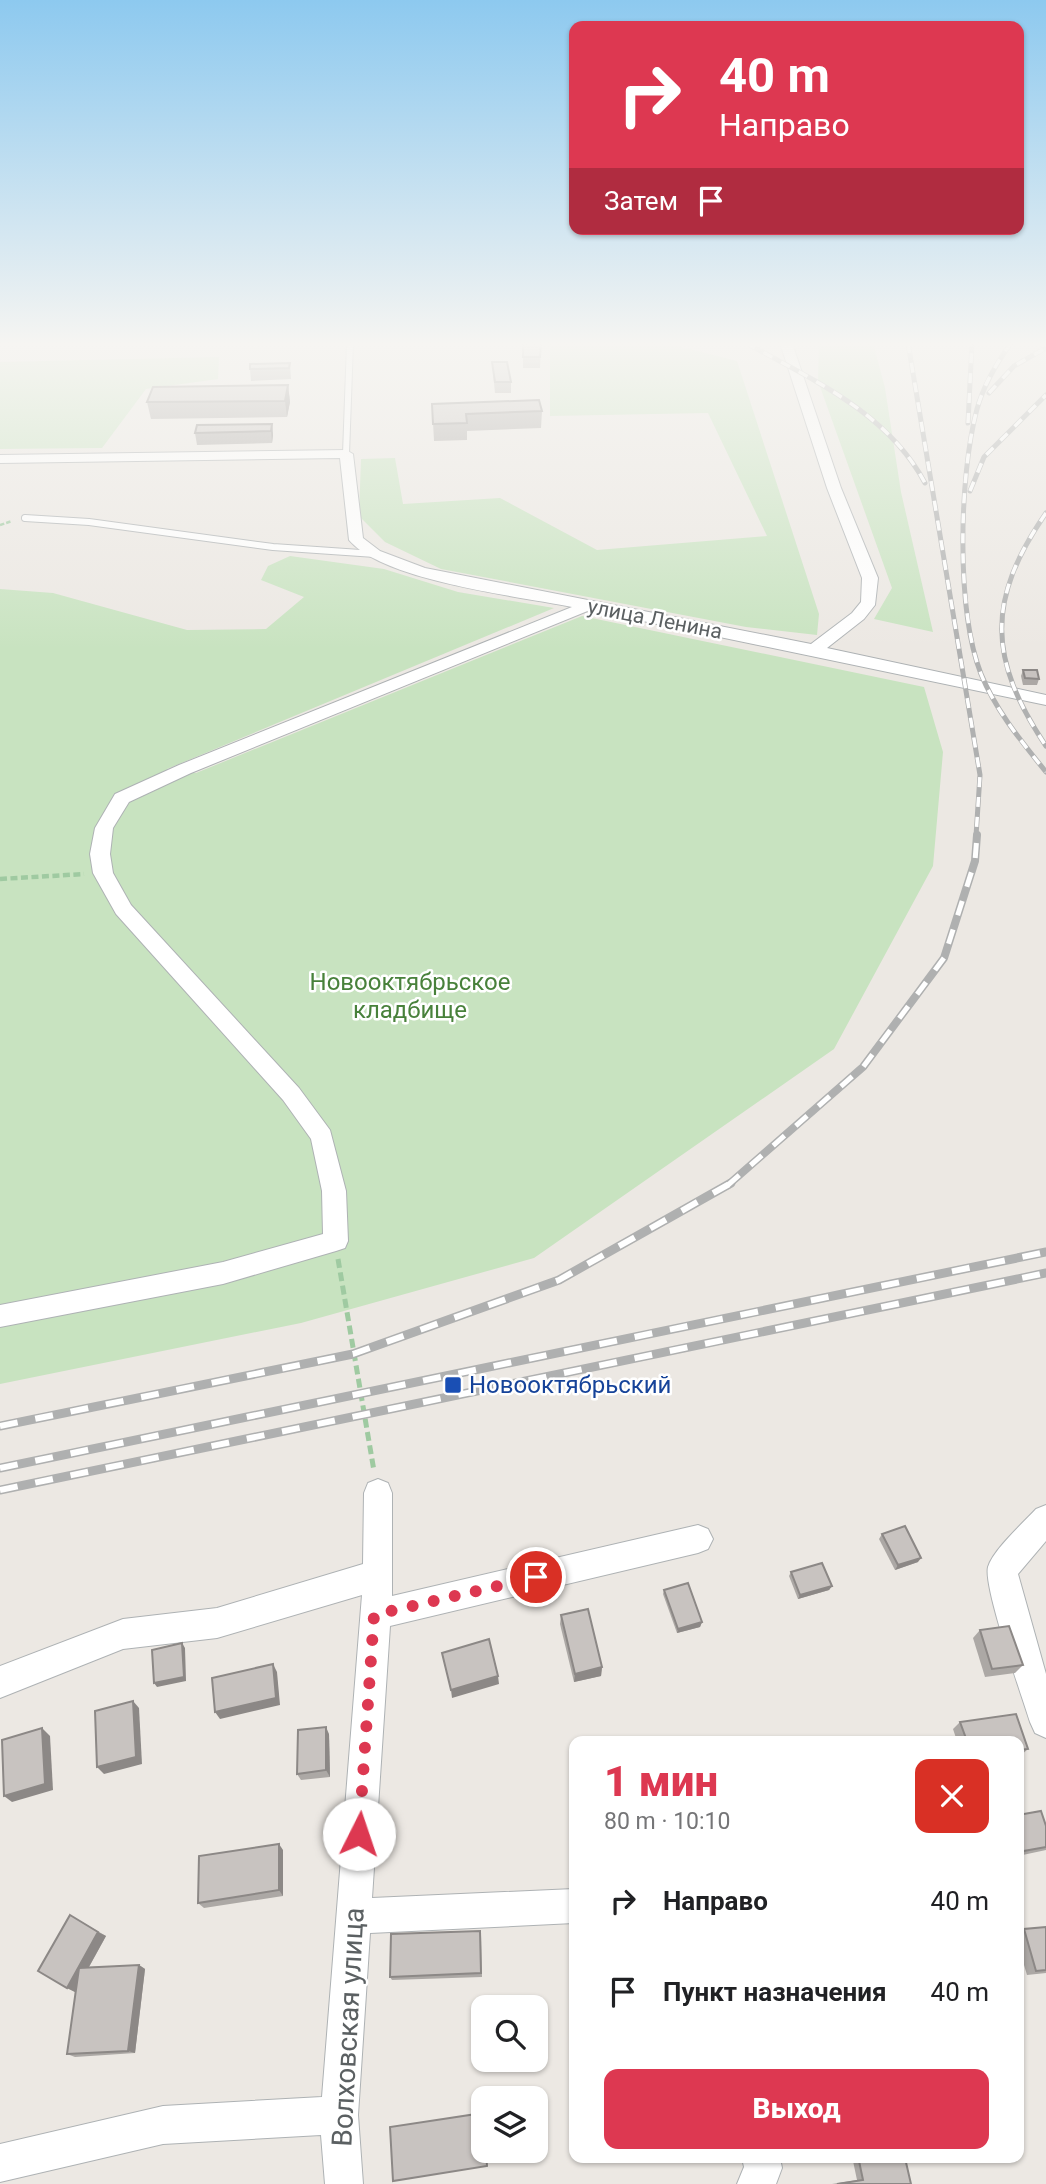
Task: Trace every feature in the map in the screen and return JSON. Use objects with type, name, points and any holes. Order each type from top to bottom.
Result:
[{"type":"street","points":[[814,650],[858,615],[869,602],[870,578],[820,445]]},
{"type":"street","points":[[0,459],[346,454]]},
{"type":"street","name":"улица Ленина","points":[[346,454],[356,540],[375,554],[421,572],[814,650],[1046,700]]},
{"type":"street","points":[[0,1316],[223,1273],[336,1241],[334,1191],[322,1137],[291,1094],[124,909],[103,873],[100,853],[104,828],[122,798],[185,769],[587,606]]},
{"type":"street","name":"Волховская улица","points":[[344,2184],[339,2115],[377,1575],[378,1493]]},
{"type":"street","points":[[1046,1519],[1002,1570],[1015,1628],[1046,1722]]},
{"type":"street","points":[[374,1615],[698,1539]]},
{"type":"street","points":[[0,1682],[32,1672],[123,1634],[217,1623],[377,1575]]},
{"type":"street","points":[[353,1916],[569,1906]]},
{"type":"street","points":[[0,2163],[163,2125],[339,2115]]},
{"type":"street","points":[[756,2184],[763,2168],[762,2163]]},
{"type":"lane","points":[[346,445],[346,454]]},
{"type":"lane","points":[[25,518],[89,522],[273,547],[375,554]]},
{"type":"path","points":[[0,879],[103,873]]},
{"type":"path","points":[[336,1241],[378,1493]]},
{"type":"green space","points":[[0,445],[104,445],[102,448],[0,449]]},
{"type":"green space","points":[[723,445],[764,445],[819,614],[817,635],[746,627],[441,569],[385,542],[359,516],[361,459],[395,458],[403,504],[500,498],[597,550],[767,536]]},
{"type":"green space","points":[[841,445],[894,445],[901,492],[933,632],[874,619],[892,588]]},
{"type":"green space","name":"Новооктябрьское кладбище","points":[[290,556],[384,569],[458,592],[554,608],[167,769],[196,773],[582,616],[924,687],[943,752],[933,866],[834,1049],[534,1258],[301,1323],[0,1384],[0,589],[53,593],[187,630],[266,629],[304,597],[261,580],[268,566]]},
{"type":"building","points":[[1023,670],[1037,670],[1039,679],[1025,678]]},
{"type":"building","points":[[905,1526],[921,1558],[898,1565],[882,1534]]},
{"type":"building","points":[[822,1563],[832,1586],[800,1595],[791,1572]]},
{"type":"building","points":[[688,1583],[702,1622],[678,1629],[664,1590]]},
{"type":"building","points":[[588,1609],[602,1667],[575,1674],[561,1615]]},
{"type":"building","points":[[1009,1626],[1023,1665],[992,1669],[980,1630]]},
{"type":"building","points":[[489,1639],[498,1676],[451,1690],[442,1653]]},
{"type":"building","points":[[182,1643],[184,1677],[154,1683],[152,1650]]},
{"type":"building","points":[[273,1664],[276,1698],[215,1712],[212,1678]]},
{"type":"building","points":[[133,1701],[136,1757],[97,1767],[95,1711]]},
{"type":"building","points":[[1016,1714],[1024,1736],[965,1736],[960,1722]]},
{"type":"building","points":[[326,1727],[326,1770],[297,1774],[298,1730]]},
{"type":"building","points":[[42,1728],[45,1784],[4,1796],[2,1740]]},
{"type":"building","points":[[1041,1811],[1046,1826],[1046,1847],[1024,1851],[1024,1814]]},
{"type":"building","points":[[279,1844],[279,1890],[198,1903],[199,1856]]},
{"type":"building","points":[[70,1915],[98,1932],[67,1988],[38,1971]]},
{"type":"building","points":[[1046,1927],[1046,1970],[1036,1971],[1024,1929]]},
{"type":"building","points":[[480,1931],[481,1973],[390,1977],[391,1934]]},
{"type":"building","points":[[139,1965],[128,2051],[67,2054],[79,1968]]},
{"type":"building","points":[[471,2115],[471,2163],[487,2163],[487,2166],[393,2181],[390,2127]]},
{"type":"building","points":[[859,2163],[906,2163],[911,2184],[837,2184],[863,2180]]},
{"type":"railway","points":[[898,445],[925,483]]},
{"type":"railway","points":[[925,445],[980,775],[976,836]]},
{"type":"railway","points":[[970,445],[963,543],[967,615],[973,647],[987,688],[1019,738],[1046,772]]},
{"type":"railway","points":[[970,491],[984,457],[996,445]]},
{"type":"railway","points":[[1046,513],[1026,544],[1013,574],[1004,602],[1002,630],[1005,657],[1013,685],[1046,746]]},
{"type":"railway","points":[[729,1184],[863,1067],[944,958],[975,861],[977,835]]},
{"type":"railway","points":[[0,1426],[353,1354],[559,1280],[729,1184]]},
{"type":"railway","points":[[0,1468],[1046,1252]]},
{"type":"railway","points":[[0,1490],[1046,1273]]},
{"type":"place","name":"Новооктябрьский","points":[[453,1385]]},
{"type":"route","points":[[359,1834],[374,1615],[536,1577]]}]
